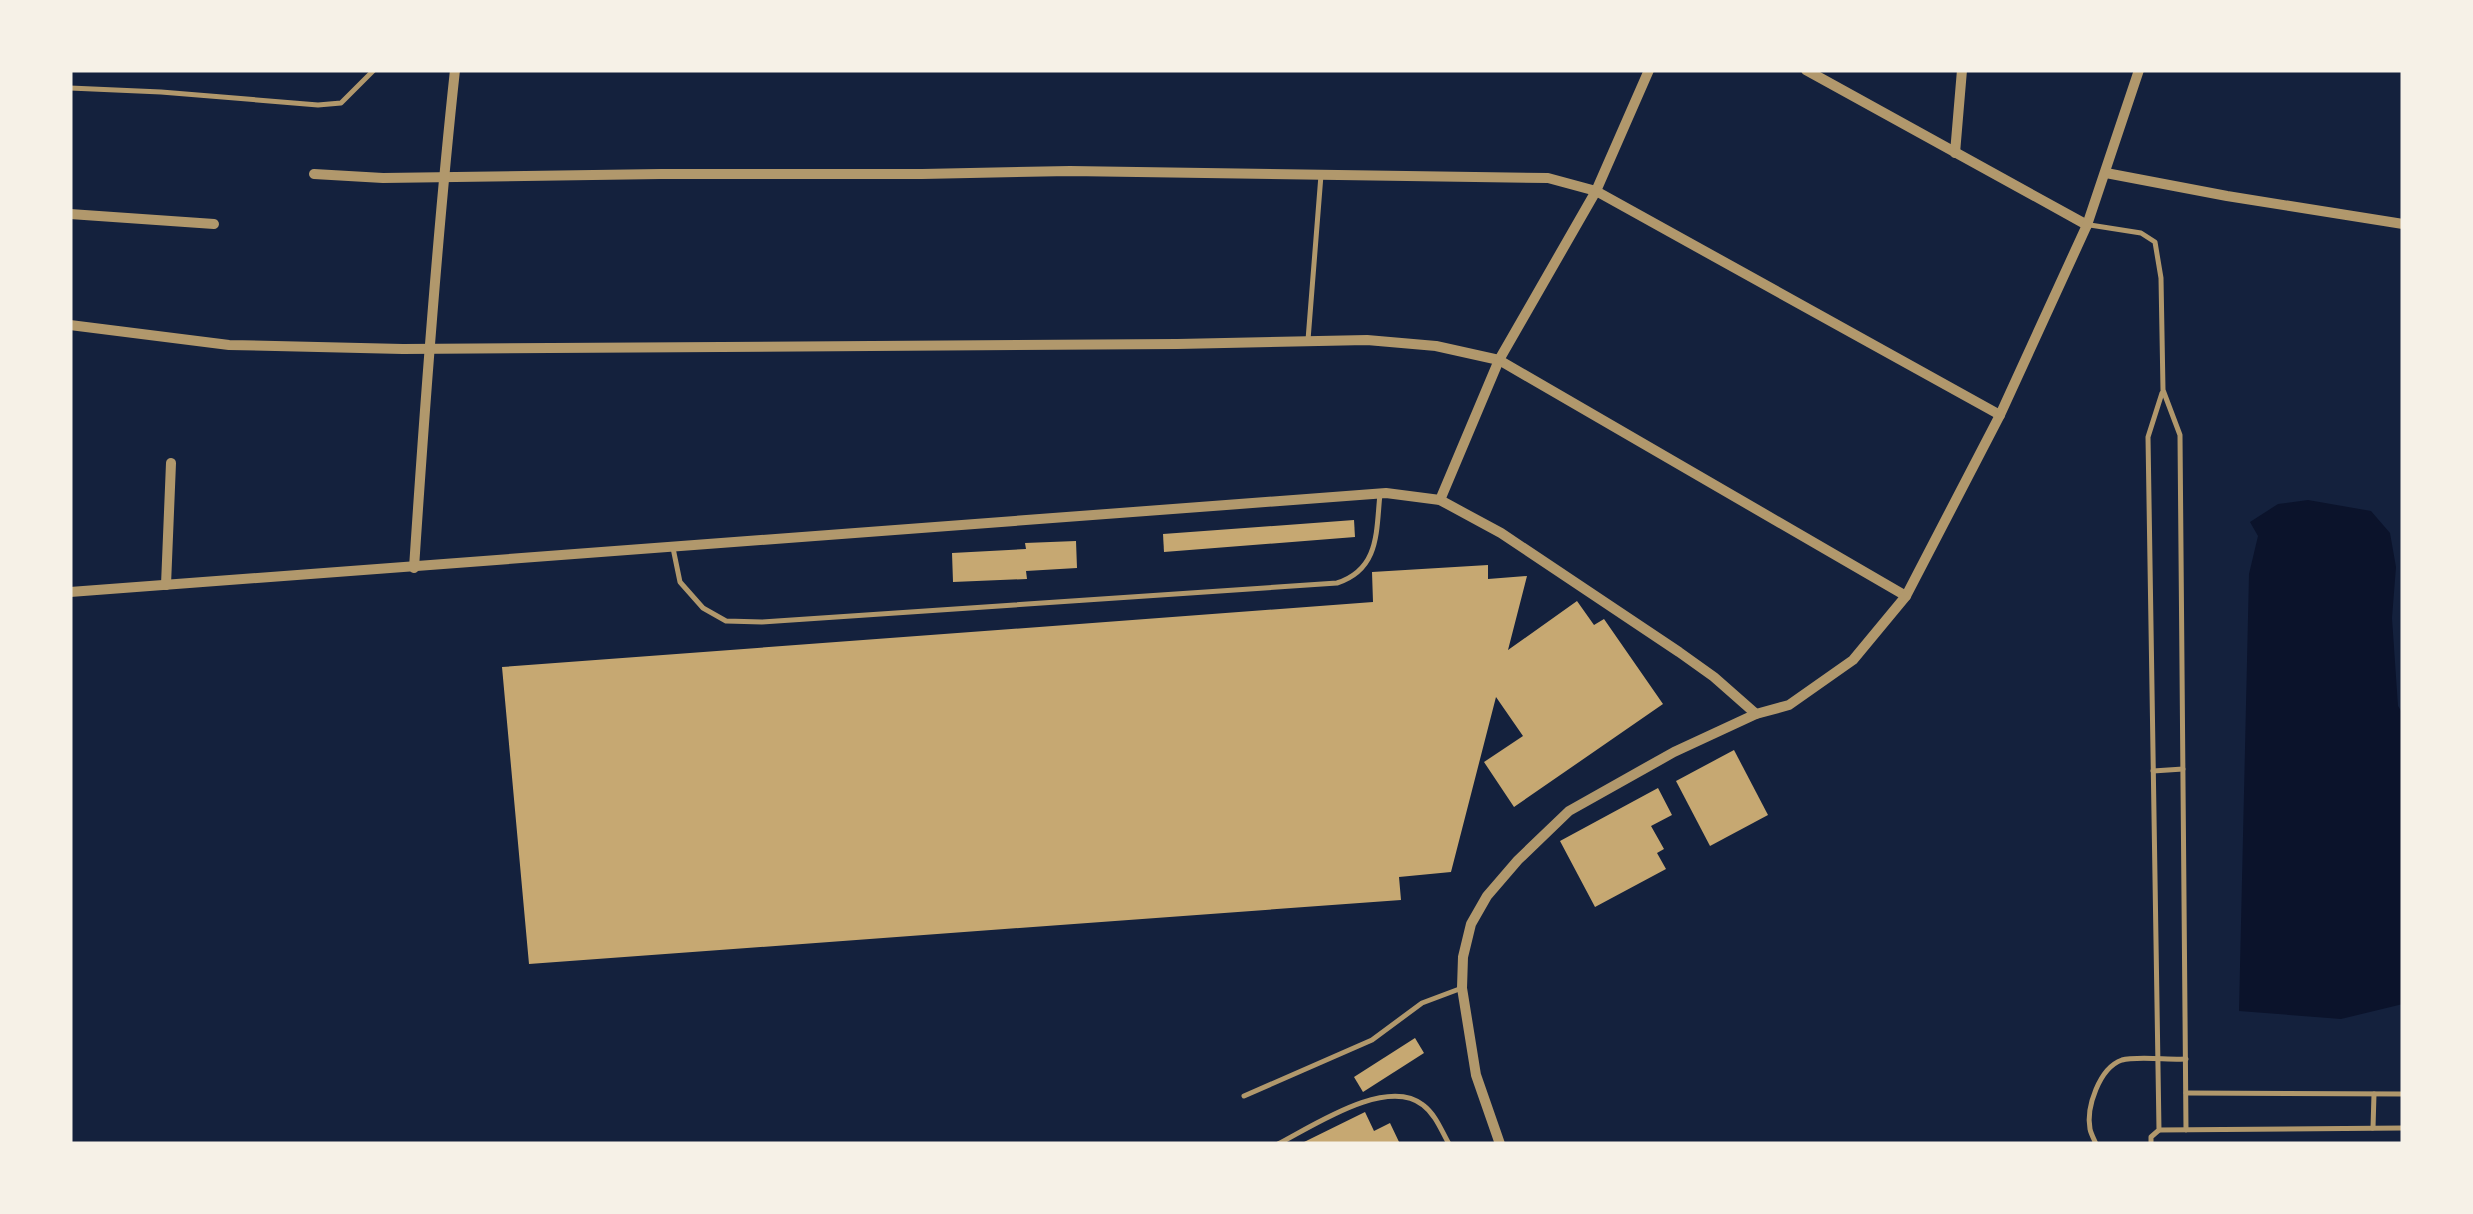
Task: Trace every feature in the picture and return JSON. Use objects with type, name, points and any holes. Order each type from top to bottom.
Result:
[{"type":"street","points":[[414,568],[428,348],[456,70]]},
{"type":"street","points":[[1440,500],[1499,360],[1596,192],[1649,70]]},
{"type":"street","points":[[1806,70],[2087,224]]},
{"type":"street","points":[[1955,153],[1962,70]]},
{"type":"street","points":[[1500,1144],[1476,1075],[1462,988],[1463,957],[1471,924],[1487,896],[1569,812],[1674,752],[1756,714],[1789,705],[1854,660],[1906,596],[2000,415],[2087,224],[2139,70]]},
{"type":"street","points":[[314,174],[382,178],[1070,170],[1548,178],[1596,192],[2000,415]]},
{"type":"street","points":[[2106,173],[2403,224]]},
{"type":"street","points":[[70,214],[214,224]]},
{"type":"street","points":[[70,325],[230,345],[428,348],[1308,340],[1414,343],[1499,360],[1906,596]]},
{"type":"street","points":[[166,585],[171,464]]},
{"type":"street","points":[[70,592],[1380,494],[1410,495],[1440,500],[1501,533],[1714,677],[1756,714]]},
{"type":"lane","points":[[70,88],[318,105],[341,103],[374,70]]},
{"type":"lane","points":[[1308,340],[1322,175]]},
{"type":"lane","points":[[2087,224],[2141,233],[2155,242],[2161,278],[2163,390],[2148,436],[2159,1130]]},
{"type":"lane","points":[[2163,390],[2180,435],[2186,1130]]},
{"type":"lane","points":[[672,548],[680,582],[702,608],[726,620],[762,622],[1338,583],[1349,579],[1370,558],[1376,542],[1380,494]]},
{"type":"lane","points":[[2153,771],[2183,770]]},
{"type":"lane","points":[[1244,1096],[1372,1040],[1422,1003],[1462,988]]},
{"type":"lane","points":[[2096,1144],[2090,1129],[2090,1106],[2113,1065],[2124,1059],[2186,1060]]},
{"type":"lane","points":[[2186,1093],[2403,1094]]},
{"type":"lane","points":[[1278,1144],[1360,1102],[1396,1094],[1412,1097],[1424,1105],[1449,1144]]},
{"type":"lane","points":[[2372,1128],[2374,1094]]},
{"type":"lane","points":[[2151,1144],[2159,1130],[2403,1128]]},
{"type":"water","points":[[2308,500],[2371,511],[2390,533],[2396,567],[2392,618],[2398,706],[2403,714],[2403,1004],[2341,1019],[2239,1011],[2249,574],[2258,536],[2250,522],[2278,504]]},
{"type":"building","points":[[1354,520],[1355,537],[1164,552],[1163,534]]},
{"type":"building","points":[[1076,541],[1077,568],[1026,571],[1027,579],[953,582],[952,553],[1026,549],[1025,543]]},
{"type":"building","points":[[1488,565],[1488,579],[1527,576],[1508,650],[1577,601],[1594,625],[1604,619],[1663,704],[1514,807],[1484,762],[1523,736],[1496,697],[1451,872],[1399,877],[1401,900],[529,964],[502,667],[1373,602],[1372,572]]},
{"type":"building","points":[[1734,750],[1768,815],[1710,846],[1676,781]]},
{"type":"building","points":[[1658,788],[1672,815],[1651,826],[1664,849],[1657,853],[1666,869],[1595,907],[1560,841]]},
{"type":"building","points":[[1415,1038],[1424,1053],[1363,1092],[1354,1077]]},
{"type":"building","points":[[1365,1112],[1374,1131],[1390,1123],[1400,1144],[1300,1144]]}]
